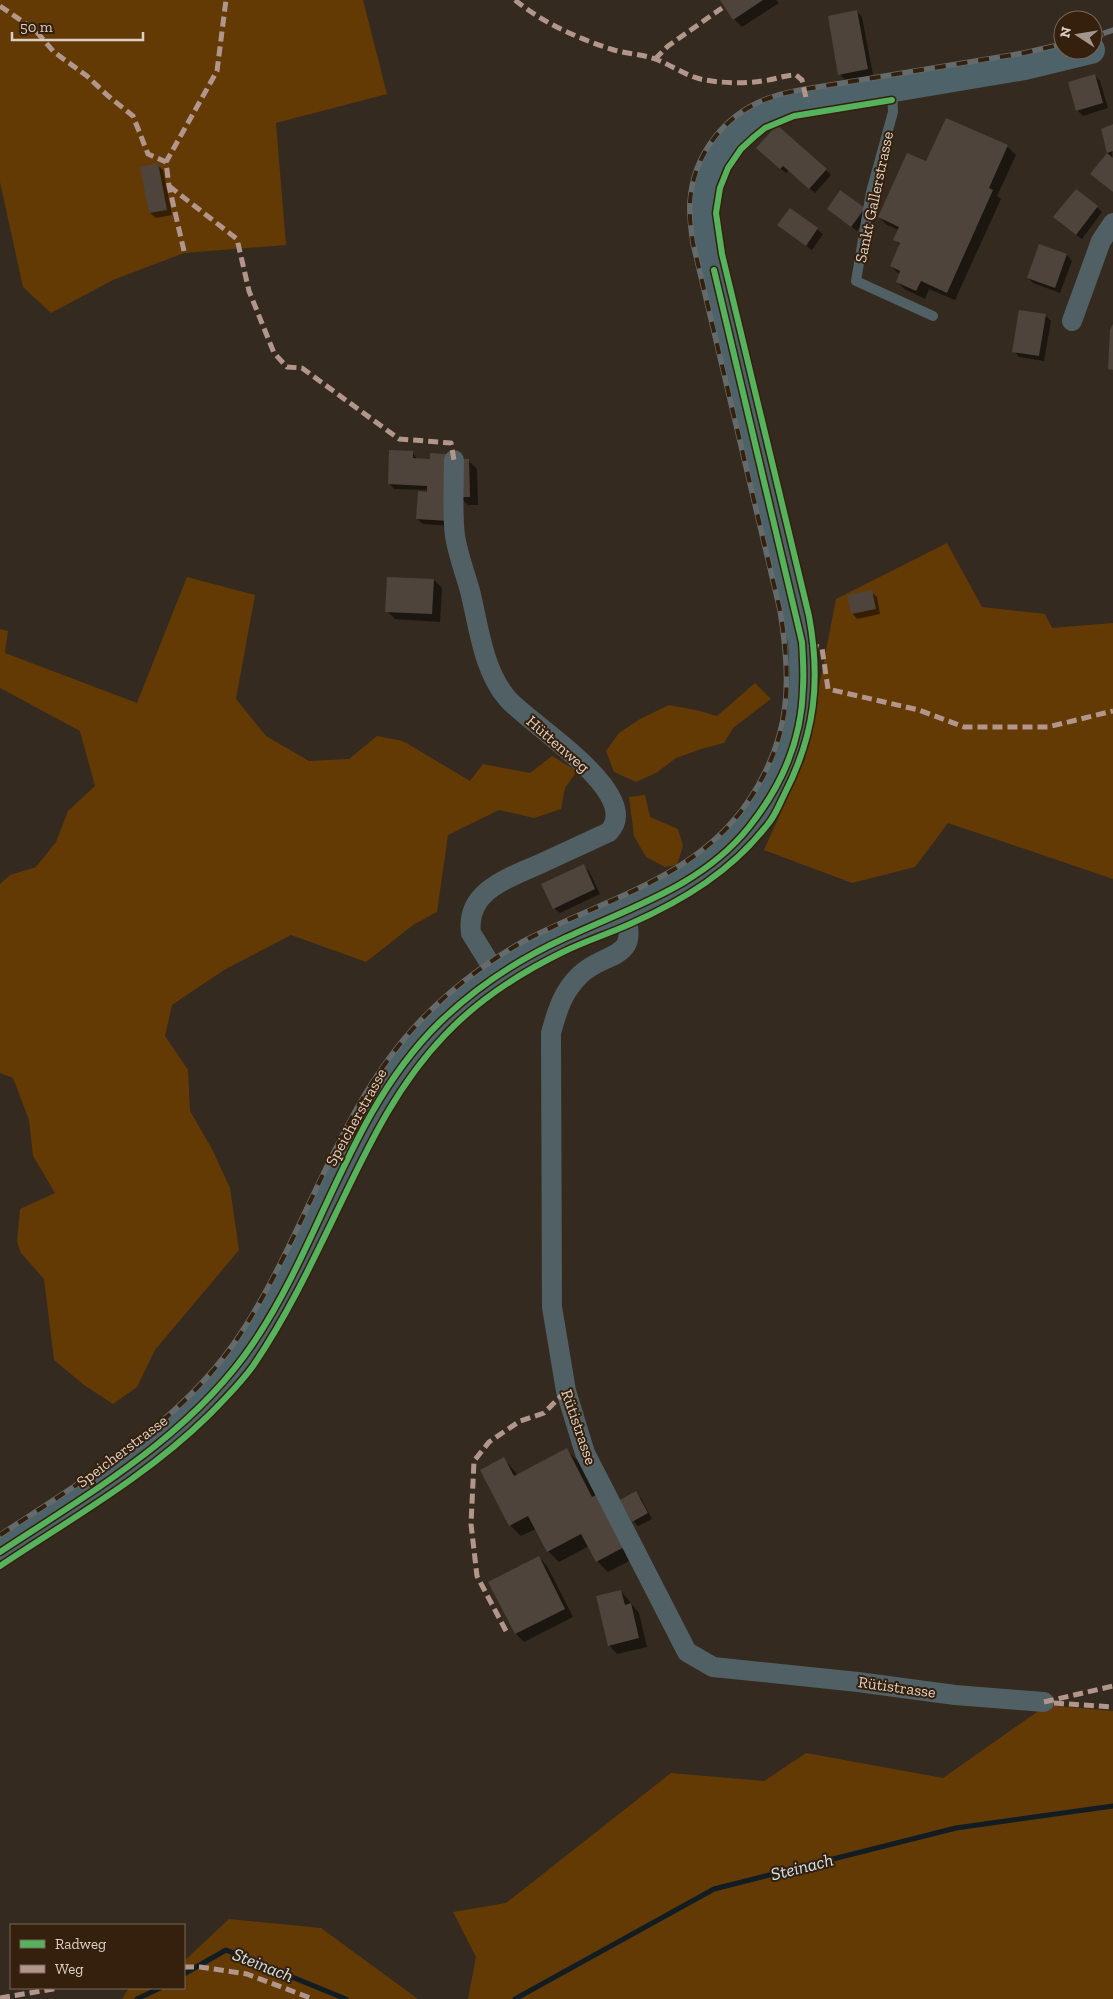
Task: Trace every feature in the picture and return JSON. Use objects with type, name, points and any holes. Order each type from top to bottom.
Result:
[{"type":"main road","points":[[892,88],[1025,66],[1053,59]]},
{"type":"main road","name":"Speicherstrasse","points":[[0,1552],[89,1494],[144,1455],[197,1409],[230,1374],[253,1344],[289,1284],[360,1133],[394,1075],[438,1024],[467,997],[497,976],[558,941],[660,897],[711,866],[730,849],[753,822],[778,785],[791,756],[799,726],[803,690],[802,642],[709,246],[705,222],[706,198],[710,177],[720,156],[731,142],[759,118],[793,105],[892,88]]},
{"type":"street","points":[[1072,321],[1101,241],[1113,223]]},
{"type":"street","name":"Hüttenweg","points":[[454,460],[455,536],[486,656],[496,683],[515,708],[582,762],[613,802],[617,817],[613,828],[609,832],[509,877],[488,890],[481,897],[472,912],[471,933],[497,976]]},
{"type":"street","name":"Rütistrasse","points":[[624,912],[630,938],[620,952],[581,973],[558,1006],[552,1034],[552,1308],[566,1391],[585,1453],[687,1652],[713,1667],[858,1682],[954,1695],[1044,1702]]},
{"type":"lane","name":"Sankt Gallerstrasse","points":[[892,88],[893,112],[871,192],[856,281],[933,316]]},
{"type":"shaded area","points":[[0,0],[363,0],[387,94],[276,123],[286,245],[184,253],[113,280],[51,313],[23,287],[0,182]]},
{"type":"shaded area","points":[[947,543],[982,607],[1045,614],[1052,628],[1113,623],[1113,879],[948,823],[915,867],[852,883],[764,850],[805,759],[836,599]]},
{"type":"shaded area","points":[[187,577],[255,595],[236,699],[266,736],[309,761],[349,759],[377,736],[403,741],[470,781],[483,764],[530,773],[552,756],[577,771],[565,788],[561,809],[534,818],[499,810],[448,835],[437,912],[413,925],[366,962],[291,935],[224,970],[172,1005],[165,1036],[188,1070],[190,1111],[212,1149],[230,1188],[239,1250],[155,1350],[137,1387],[113,1404],[84,1385],[54,1360],[44,1279],[21,1253],[17,1242],[20,1209],[55,1193],[33,1156],[29,1120],[13,1078],[0,1073],[0,884],[10,875],[36,867],[56,842],[68,811],[95,786],[80,731],[0,688],[0,629],[8,631],[5,653],[137,703]]},
{"type":"shaded area","points":[[755,683],[771,699],[733,728],[724,743],[676,758],[656,773],[636,782],[614,772],[606,751],[619,733],[640,719],[669,705],[717,716]]},
{"type":"shaded area","points":[[645,795],[650,817],[678,829],[683,846],[677,865],[665,867],[646,857],[634,836],[629,797]]},
{"type":"shaded area","points":[[1047,1705],[1113,1711],[1113,1999],[468,1999],[476,1957],[453,1912],[506,1903],[671,1773],[764,1781],[806,1753],[943,1778]]},
{"type":"shaded area","points":[[229,1919],[321,1928],[418,1999],[122,1999],[128,1989],[185,1989],[185,1960]]},
{"type":"building","points":[[720,0],[763,0],[733,20]]},
{"type":"building","points":[[857,10],[868,69],[838,75],[828,16]]},
{"type":"building","points":[[1095,74],[1103,103],[1076,111],[1068,82]]},
{"type":"building","points":[[946,118],[1008,145],[989,188],[993,190],[947,293],[921,281],[916,291],[896,282],[900,271],[890,266],[900,243],[893,240],[899,227],[878,217],[907,153],[926,161]]},
{"type":"building","points":[[1113,124],[1113,151],[1107,153],[1101,129]]},
{"type":"building","points":[[777,125],[827,169],[809,189],[783,166],[780,169],[756,148]]},
{"type":"building","points":[[1107,153],[1113,158],[1113,192],[1090,174]]},
{"type":"building","points":[[158,163],[167,210],[149,213],[140,167]]},
{"type":"building","points":[[1076,189],[1098,206],[1076,235],[1053,217]]},
{"type":"building","points":[[840,190],[865,208],[851,227],[827,209]]},
{"type":"building","points":[[790,208],[818,228],[806,246],[777,225]]},
{"type":"building","points":[[1039,244],[1067,254],[1055,288],[1027,278]]},
{"type":"building","points":[[1019,310],[1046,314],[1039,356],[1012,352]]},
{"type":"building","points":[[1113,324],[1113,370],[1108,369],[1110,330]]},
{"type":"building","points":[[389,450],[413,451],[413,458],[430,459],[430,453],[446,454],[449,521],[416,519],[418,491],[427,492],[427,486],[388,484]]},
{"type":"building","points":[[457,459],[469,459],[470,497],[458,497]]},
{"type":"building","points":[[387,577],[434,579],[432,614],[385,612]]},
{"type":"building","points":[[872,590],[876,609],[851,614],[847,595]]},
{"type":"building","points":[[584,864],[595,889],[553,909],[541,884]]},
{"type":"building","points":[[567,1448],[592,1497],[596,1495],[626,1546],[596,1562],[581,1534],[547,1552],[528,1516],[509,1526],[480,1470],[504,1457],[514,1476]]},
{"type":"building","points":[[636,1491],[648,1513],[632,1522],[620,1500]]},
{"type":"building","points":[[539,1556],[565,1609],[515,1634],[488,1582]]},
{"type":"building","points":[[621,1590],[625,1605],[631,1603],[639,1638],[608,1646],[596,1596]]},
{"type":"waterway","name":"Steinach","points":[[515,1999],[714,1889],[956,1828],[1113,1806]]},
{"type":"waterway","name":"Steinach","points":[[185,1973],[226,1950],[346,1999]]},
{"type":"waterway","name":"Steinach","points":[[137,1999],[158,1989]]},
{"type":"railway","points":[[1103,34],[1113,30]]},
{"type":"railway","points":[[0,1535],[133,1445],[164,1420],[220,1363],[243,1330],[266,1291],[325,1169],[368,1090],[393,1053],[433,1008],[458,986],[510,949],[554,926],[647,884],[676,868],[703,849],[728,827],[749,800],[763,777],[773,754],[785,708],[787,685],[786,661],[780,610],[693,243],[690,218],[692,184],[705,152],[715,137],[740,113],[755,104],[780,94],[1024,53],[1053,46]]},
{"type":"marked path","points":[[184,251],[169,186],[166,162],[217,71],[226,0]]},
{"type":"marked path","points":[[515,0],[549,23],[588,41],[614,50],[655,59],[686,74],[705,80],[741,83],[796,75],[802,80],[807,102]]},
{"type":"marked path","points":[[0,6],[35,30],[54,52],[87,76],[133,116],[148,154],[166,162]]},
{"type":"marked path","points":[[655,59],[668,46],[722,8]]},
{"type":"marked path","points":[[169,186],[237,239],[249,291],[274,353],[287,367],[302,368],[399,439],[451,443],[454,460]]},
{"type":"marked path","points":[[809,644],[822,648],[828,689],[919,710],[964,727],[1048,727],[1113,711]]},
{"type":"marked path","points":[[506,1631],[477,1576],[471,1524],[474,1461],[489,1442],[520,1421],[544,1413],[566,1391]]},
{"type":"marked path","points":[[1044,1702],[1113,1686]]},
{"type":"marked path","points":[[1054,1703],[1113,1707]]},
{"type":"marked path","points":[[185,1967],[200,1967],[247,1974],[313,1999]]},
{"type":"marked path","points":[[0,1998],[53,1989]]},
{"type":"cycle path","points":[[0,1566],[135,1477],[160,1458],[209,1415],[243,1379],[288,1309],[384,1118],[412,1075],[458,1022],[500,988],[547,960],[650,915],[706,883],[739,856],[773,818],[803,751],[809,729],[813,707],[815,663],[809,616],[722,254],[716,213],[720,188],[728,168],[741,149],[765,128],[794,116],[892,100]]},
{"type":"cycle path","points":[[0,1552],[104,1484],[138,1459],[201,1406],[229,1375],[254,1342],[278,1302],[359,1136],[382,1096],[408,1058],[439,1023],[468,997],[531,955],[664,893],[710,865],[749,827],[771,796],[788,762],[799,725],[803,681],[802,642],[714,270]]}]
